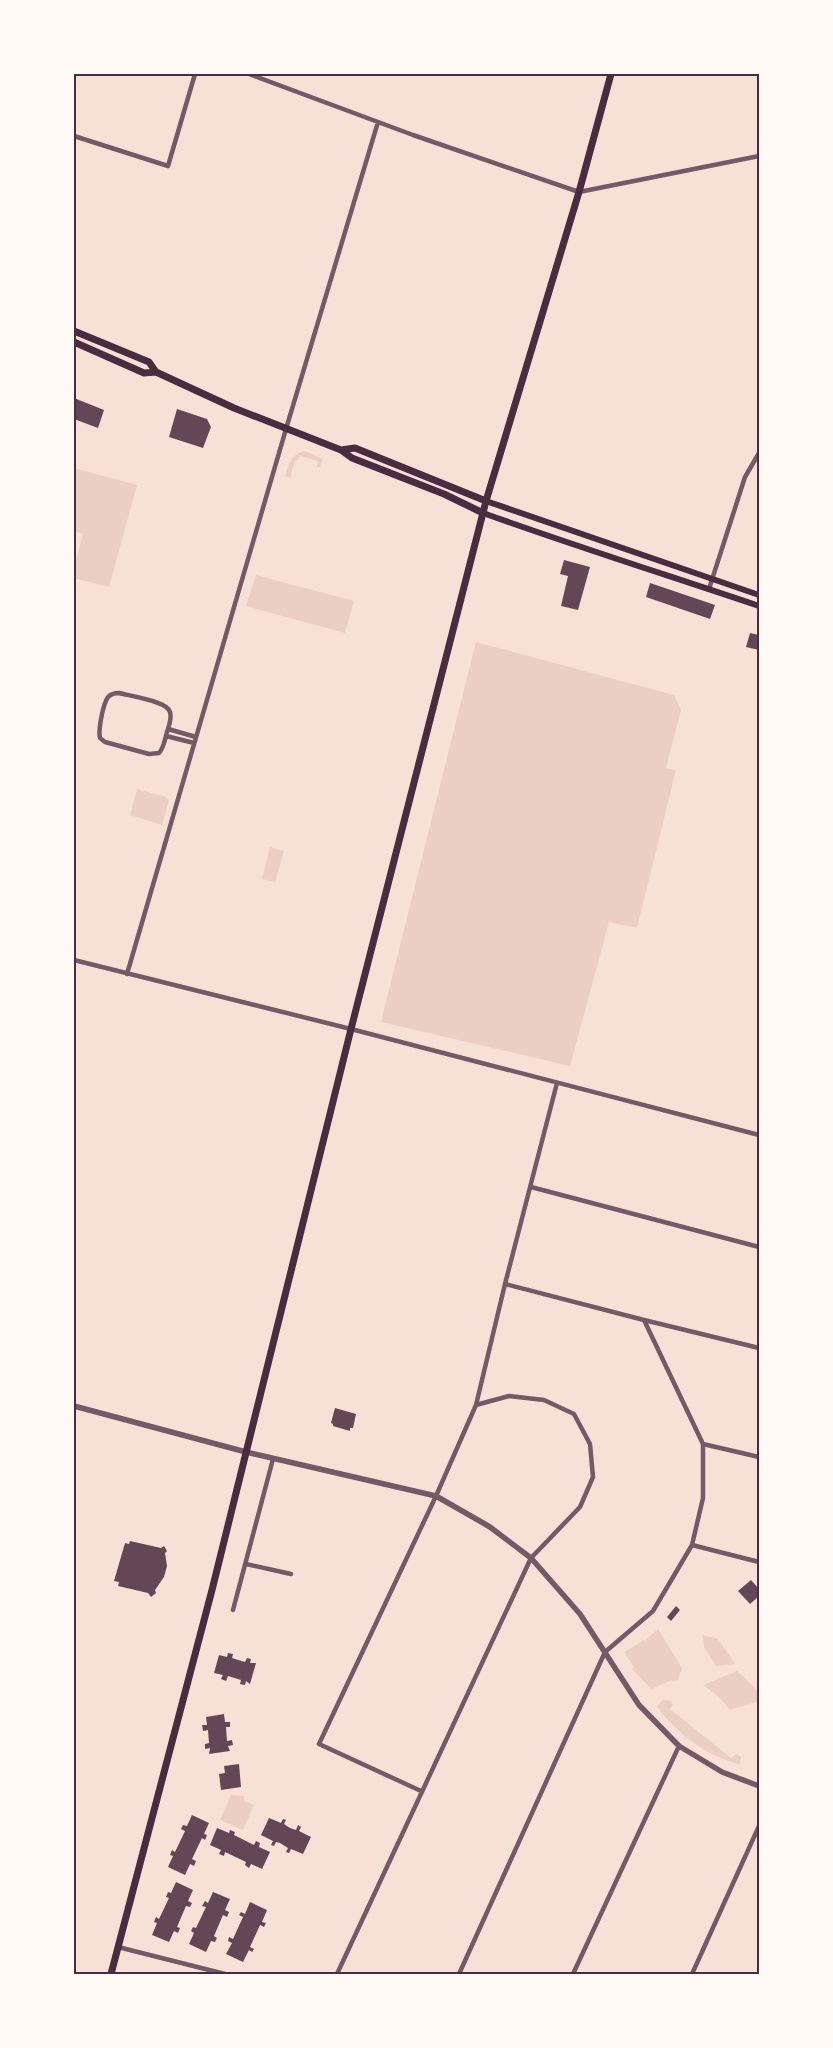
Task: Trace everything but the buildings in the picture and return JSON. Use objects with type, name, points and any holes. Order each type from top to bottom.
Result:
[{"type":"main road","points":[[111,1974],[246,1452],[483,513],[579,192],[611,74]]},
{"type":"main road","points":[[74,331],[149,362],[156,372],[199,393],[342,450],[352,458],[444,494],[483,513],[598,554],[709,588],[759,606]]},
{"type":"main road","points":[[74,342],[144,373],[156,372]]},
{"type":"main road","points":[[342,450],[355,448],[486,502],[759,595]]},
{"type":"street","points":[[74,136],[168,166],[195,74]]},
{"type":"street","points":[[249,74],[378,122],[579,192],[759,156]]},
{"type":"street","points":[[127,974],[378,122]]},
{"type":"street","points":[[709,588],[745,477],[759,453]]},
{"type":"street","points":[[119,693],[162,704],[169,710],[171,715],[166,736],[163,749],[159,753],[149,754],[105,742],[102,740],[98,730],[107,698],[119,693]]},
{"type":"street","points":[[168,729],[196,737]]},
{"type":"street","points":[[166,736],[194,744]]},
{"type":"street","points":[[74,960],[352,1029],[557,1084],[759,1135]]},
{"type":"street","points":[[421,1791],[319,1744],[436,1496],[476,1406],[505,1284],[557,1084]]},
{"type":"street","points":[[531,1187],[759,1247]]},
{"type":"street","points":[[505,1284],[759,1348]]},
{"type":"street","points":[[459,1974],[605,1652],[653,1611],[692,1546],[703,1498],[703,1444],[644,1320]]},
{"type":"street","points":[[336,1974],[531,1558],[580,1507],[593,1477],[590,1444],[574,1414],[544,1400],[509,1396],[476,1406]]},
{"type":"street","points":[[74,1406],[272,1459],[436,1496],[490,1527],[531,1558],[580,1614],[639,1705],[679,1746],[722,1772],[759,1786]]},
{"type":"street","points":[[703,1444],[759,1457]]},
{"type":"street","points":[[233,1610],[272,1459]]},
{"type":"street","points":[[692,1546],[759,1562]]},
{"type":"street","points":[[246,1564],[291,1574]]},
{"type":"street","points":[[573,1974],[679,1746]]},
{"type":"street","points":[[692,1974],[759,1826]]},
{"type":"street","points":[[118,1947],[225,1974]]},
{"type":"shaded area","points":[[305,451],[323,459],[320,467],[317,467],[318,461],[300,456],[295,461],[290,478],[285,476],[289,464],[294,457],[300,452]]},
{"type":"shaded area","points":[[74,468],[137,485],[109,587],[74,578],[74,567],[83,534],[74,531]]},
{"type":"shaded area","points":[[256,575],[354,601],[345,633],[246,606]]},
{"type":"shaded area","points":[[476,642],[674,695],[681,710],[666,768],[676,770],[637,928],[609,922],[570,1066],[381,1022]]},
{"type":"shaded area","points":[[137,789],[166,797],[169,800],[162,825],[130,815]]},
{"type":"shaded area","points":[[270,847],[284,851],[275,882],[262,879]]},
{"type":"shaded area","points":[[658,1629],[682,1668],[678,1680],[670,1681],[651,1689],[632,1669],[634,1667],[624,1652],[644,1640],[646,1643],[645,1640]]},
{"type":"shaded area","points":[[703,1635],[718,1639],[735,1664],[716,1666],[704,1647]]},
{"type":"shaded area","points":[[737,1671],[759,1692],[759,1701],[730,1710],[719,1697],[703,1685]]},
{"type":"shaded area","points":[[663,1700],[671,1701],[673,1705],[670,1709],[731,1758],[736,1754],[741,1757],[740,1765],[704,1750],[684,1735],[657,1707]]},
{"type":"shaded area","points":[[231,1795],[244,1796],[244,1801],[254,1805],[243,1830],[220,1820]]}]
